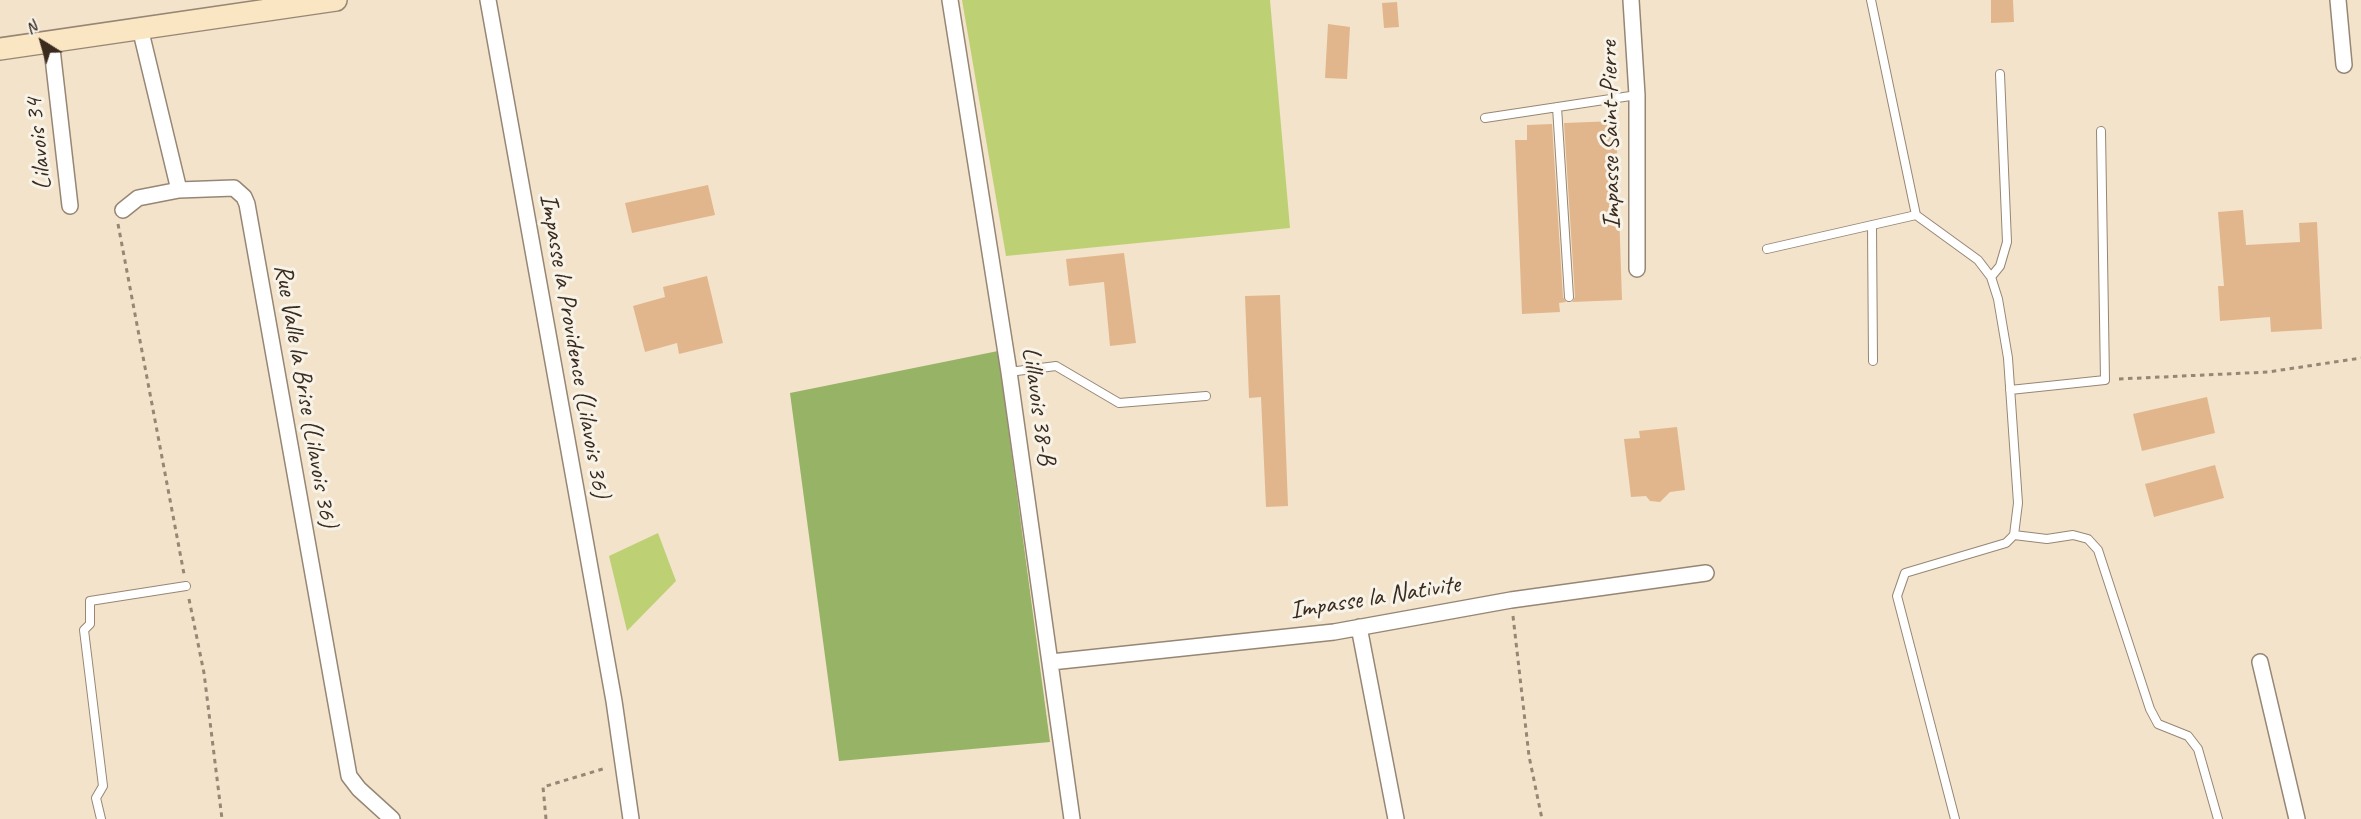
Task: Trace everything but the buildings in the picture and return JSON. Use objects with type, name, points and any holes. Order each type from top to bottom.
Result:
[{"type":"main road","points":[[0,49],[336,0]]},
{"type":"street","name":"Impasse la Providence (Lilavois 36)","points":[[488,0],[614,701],[631,819]]},
{"type":"street","name":"Lillavois 38-B","points":[[950,0],[1010,372],[1072,819]]},
{"type":"street","name":"Impasse Saint-Pierre","points":[[1631,0],[1637,95],[1637,269]]},
{"type":"street","points":[[2338,0],[2344,64]]},
{"type":"street","points":[[123,210],[138,198],[179,190],[140,28]]},
{"type":"street","name":"Lilavois 34","points":[[51,40],[70,206]]},
{"type":"street","name":"Rue Valle la Brise (Lilavois 36)","points":[[179,190],[234,188],[244,197],[247,204],[349,776],[359,789],[392,819]]},
{"type":"street","name":"Impasse la Nativite","points":[[1051,662],[1359,627],[1511,600],[1706,573]]},
{"type":"street","points":[[1359,627],[1396,819]]},
{"type":"street","points":[[2260,662],[2297,819]]},
{"type":"lane","points":[[1871,0],[1916,215],[1978,260],[1990,277],[1998,299],[2010,390],[2018,503],[2014,535],[2006,543],[1905,573],[1897,596],[1955,819]]},
{"type":"lane","points":[[1990,277],[2000,266],[2007,242],[2000,74]]},
{"type":"lane","points":[[1485,118],[1637,95]]},
{"type":"lane","points":[[1557,107],[1569,297]]},
{"type":"lane","points":[[2010,390],[2105,380],[2101,131]]},
{"type":"lane","points":[[1767,249],[1916,215]]},
{"type":"lane","points":[[1872,225],[1873,361]]},
{"type":"lane","points":[[1010,372],[1056,366],[1119,403],[1206,396]]},
{"type":"lane","points":[[2014,535],[2047,539],[2073,535],[2088,539],[2098,550],[2150,709],[2157,724],[2188,736],[2198,749],[2218,819]]},
{"type":"lane","points":[[101,819],[96,798],[103,786],[84,630],[90,624],[90,601],[186,586]]},
{"type":"path","points":[[123,210],[118,218],[117,229],[204,673],[222,819]]},
{"type":"path","points":[[2105,380],[2268,372],[2361,358]]},
{"type":"path","points":[[1511,600],[1529,756],[1542,819]]},
{"type":"path","points":[[546,819],[543,787],[622,763]]},
{"type":"green space","points":[[962,0],[1270,0],[1290,228],[1006,256]]},
{"type":"green space","points":[[998,351],[1050,742],[839,761],[790,393]]},
{"type":"green space","points":[[658,533],[676,581],[627,631],[609,556]]}]
